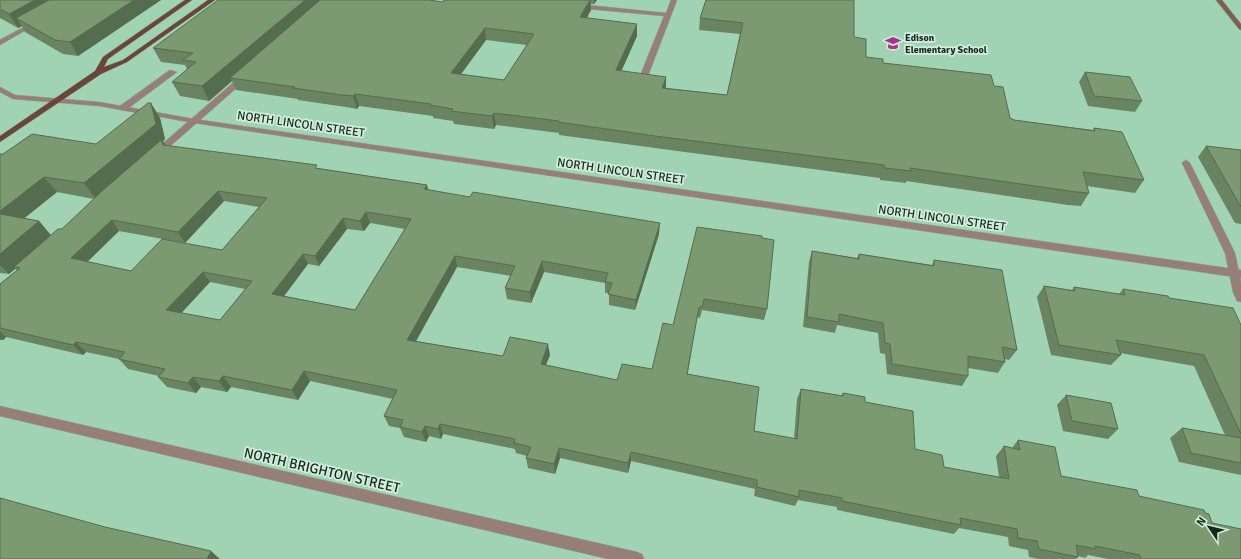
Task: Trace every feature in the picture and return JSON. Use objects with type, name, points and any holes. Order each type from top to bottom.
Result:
[{"type":"main road","points":[[98,72],[106,58],[189,0]]},
{"type":"main road","points":[[0,140],[98,72],[125,61],[212,0]]},
{"type":"main road","points":[[1218,0],[1241,28]]},
{"type":"street","points":[[644,76],[674,0]]},
{"type":"street","points":[[573,6],[669,15]]},
{"type":"street","points":[[0,43],[40,20]]},
{"type":"street","points":[[148,161],[251,71]]},
{"type":"street","points":[[123,108],[173,72]]},
{"type":"street","name":"NORTH LINCOLN STREET","points":[[0,89],[13,97],[123,108],[194,121],[1238,274]]},
{"type":"street","points":[[1186,163],[1230,253],[1238,274],[1238,292],[1241,298]]},
{"type":"street","name":"NORTH BRIGHTON STREET","points":[[0,411],[637,559]]},
{"type":"building","points":[[0,0],[35,0],[9,14],[0,9]]},
{"type":"building","points":[[49,0],[134,0],[70,42],[55,40],[16,18]]},
{"type":"building","points":[[218,0],[305,0],[202,86],[172,82],[196,62],[183,60],[193,53],[153,48]]},
{"type":"building","points":[[320,0],[429,0],[443,2],[444,0],[590,0],[580,17],[637,24],[616,70],[666,77],[662,88],[727,95],[743,23],[700,18],[706,0],[854,0],[854,37],[866,39],[866,57],[883,59],[883,63],[991,75],[994,86],[1003,87],[1010,118],[1014,120],[1095,131],[1094,128],[1122,132],[1144,180],[1083,172],[1089,193],[1076,192],[910,168],[911,171],[885,168],[884,165],[655,136],[558,122],[559,121],[494,113],[492,116],[451,111],[453,109],[430,105],[431,104],[355,94],[353,96],[342,95],[230,78]],"holes":[[[485,28],[534,34],[504,80],[451,73]]]},
{"type":"building","points":[[1085,72],[1130,77],[1142,101],[1094,96]]},
{"type":"building","points":[[148,103],[151,103],[156,124],[84,183],[44,177],[0,211],[0,154],[3,154],[32,134],[96,144]]},
{"type":"building","points":[[161,140],[163,145],[317,165],[315,168],[427,185],[424,189],[470,197],[473,192],[660,223],[636,300],[608,294],[612,283],[605,282],[608,273],[542,261],[530,292],[505,288],[515,266],[455,256],[407,340],[503,356],[510,337],[548,344],[541,364],[617,380],[622,364],[652,369],[663,323],[673,325],[697,227],[762,236],[762,238],[774,240],[767,309],[704,299],[702,307],[699,307],[687,374],[759,387],[754,431],[797,439],[801,389],[843,396],[843,393],[865,397],[865,402],[913,411],[915,449],[942,455],[944,467],[1009,479],[1004,446],[1020,450],[1018,440],[1055,447],[1061,476],[1137,490],[1139,496],[1204,510],[1205,513],[1209,514],[1212,523],[1241,529],[1241,559],[1141,559],[1140,555],[1095,546],[1096,549],[1076,545],[1078,557],[1039,549],[1037,541],[1018,538],[1017,529],[960,518],[961,525],[842,501],[842,498],[799,490],[799,497],[757,487],[757,480],[631,452],[628,463],[559,448],[554,464],[526,458],[531,447],[514,443],[515,439],[440,424],[438,429],[425,426],[422,432],[400,427],[403,420],[384,416],[397,390],[304,371],[292,390],[223,376],[219,381],[193,377],[188,383],[158,377],[165,369],[119,359],[125,352],[76,342],[73,345],[0,328],[0,284],[20,268],[14,267],[58,229],[62,229],[102,191]],"holes":[[[218,191],[267,198],[222,250],[162,239],[131,271],[71,258],[112,220],[178,232]],[[366,212],[411,219],[355,310],[272,294],[303,254],[315,256],[343,218],[360,221]],[[203,272],[252,281],[220,320],[166,310]]]},
{"type":"building","points":[[1206,146],[1241,150],[1241,207]]},
{"type":"building","points":[[0,214],[39,221],[0,254]]},
{"type":"building","points":[[812,251],[859,259],[859,254],[934,266],[934,260],[1002,270],[1017,350],[1002,347],[1005,362],[968,356],[968,376],[892,364],[890,344],[885,343],[883,323],[839,314],[839,322],[807,317]]},
{"type":"building","points":[[1044,286],[1075,291],[1074,287],[1125,295],[1123,289],[1233,308],[1241,325],[1241,434],[1204,355],[1116,340],[1121,355],[1059,345]]},
{"type":"building","points":[[1066,395],[1111,403],[1118,429],[1072,421]]},
{"type":"building","points":[[1182,428],[1241,438],[1241,463],[1191,453]]},
{"type":"building","points":[[0,498],[105,527],[211,551],[207,559],[0,559]]},
{"type":"place","name":"Edison Elementary School","points":[[893,43]]}]
